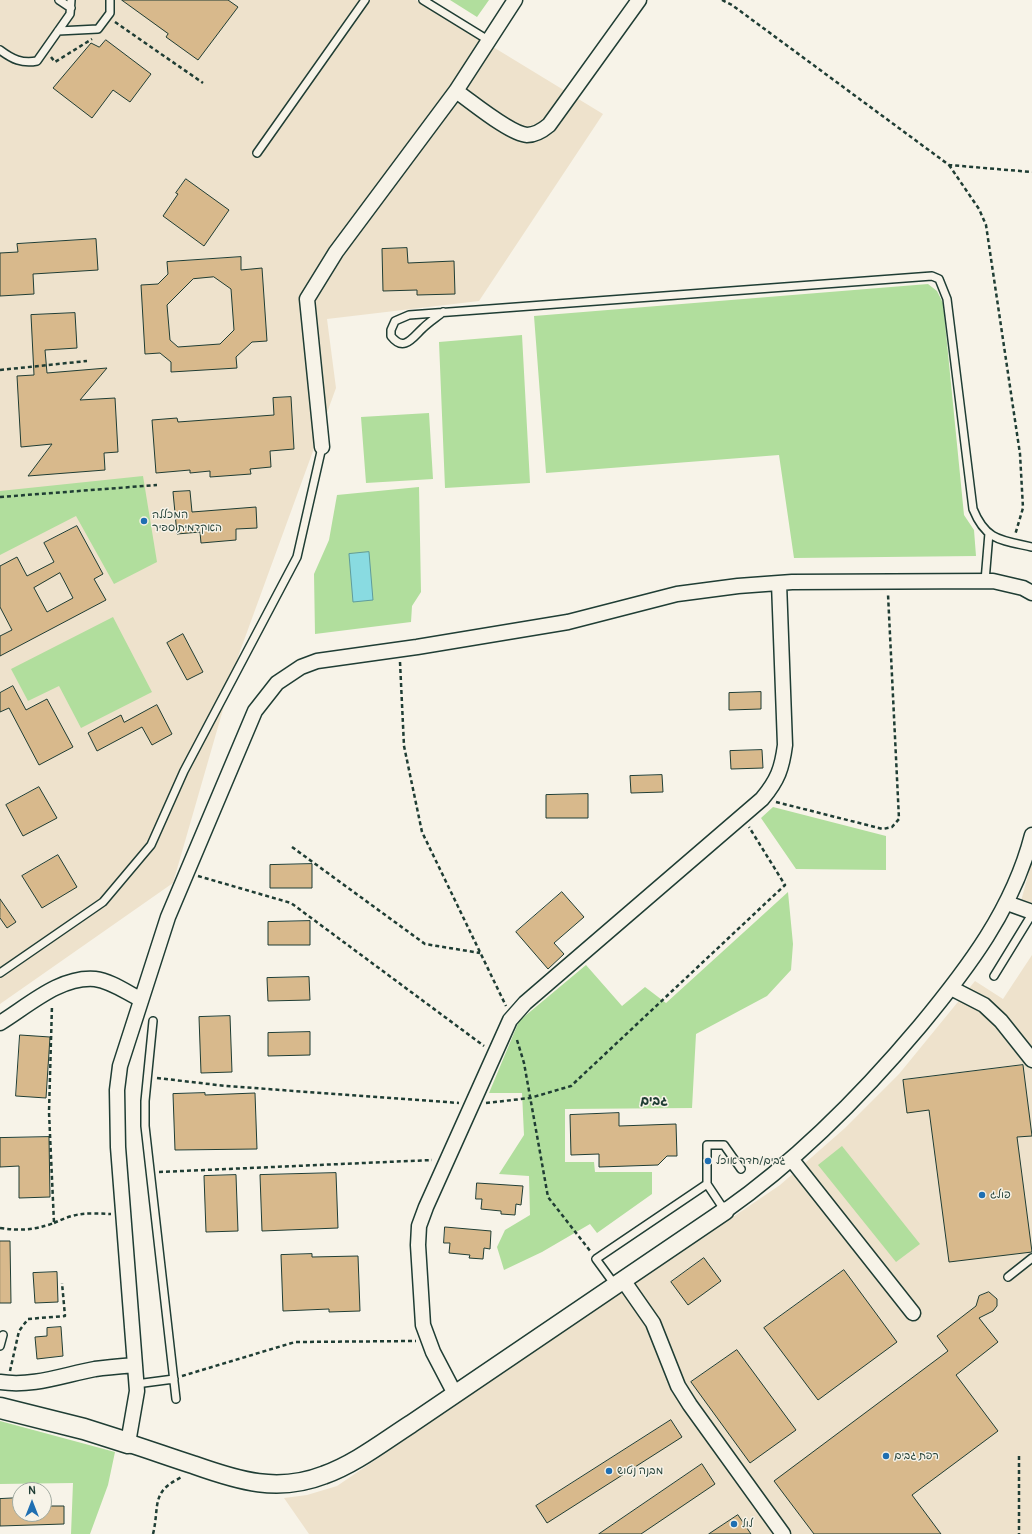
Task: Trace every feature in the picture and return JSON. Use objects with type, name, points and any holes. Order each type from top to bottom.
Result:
[{"type":"main road","points":[[0,1408],[84,1429],[128,1443]]},
{"type":"street","points":[[322,447],[307,299],[336,252],[456,91],[515,0]]},
{"type":"street","points":[[456,91],[516,133],[529,135],[541,132],[550,125],[639,0]]},
{"type":"street","points":[[1032,594],[1023,588],[1009,584],[985,581],[779,583],[738,586],[678,594],[568,622],[399,650],[317,661],[300,667],[277,683],[255,711],[186,872],[168,917],[140,999],[120,1066],[117,1090],[118,1147],[136,1384],[128,1443],[233,1479],[268,1484],[294,1484],[338,1470],[455,1394],[759,1187],[792,1160],[824,1130],[900,1050],[952,988],[990,933],[1007,903],[1032,835]]},
{"type":"street","points":[[455,1394],[423,1325],[418,1245],[419,1226],[510,1020],[525,1003],[762,799],[774,784],[782,766],[785,744],[779,583]]},
{"type":"street","points":[[1007,903],[1032,913]]},
{"type":"street","points":[[0,1024],[52,990],[72,981],[96,979],[109,983],[140,999]]},
{"type":"street","points":[[952,988],[984,1005],[1001,1021],[1032,1060]]},
{"type":"street","points":[[792,1160],[913,1313]]},
{"type":"street","points":[[619,1283],[653,1323],[678,1386],[690,1405],[783,1534]]},
{"type":"street","points":[[4,1383],[40,1382],[96,1369],[135,1365]]},
{"type":"lane","points":[[59,0],[71,8]]},
{"type":"lane","points":[[0,50],[13,59],[28,63],[37,61],[70,14],[71,0]]},
{"type":"lane","points":[[58,31],[98,29],[110,13],[110,0]]},
{"type":"lane","points":[[258,153],[365,0]]},
{"type":"lane","points":[[423,0],[488,40]]},
{"type":"lane","points":[[443,312],[423,327],[412,340],[404,343],[398,343],[391,336],[391,330],[395,321],[400,317],[409,315],[443,312],[932,276],[939,279],[948,299],[973,509],[978,523],[984,531],[1001,540],[1032,547]]},
{"type":"lane","points":[[0,973],[103,902],[150,846],[184,771],[298,557],[322,447]]},
{"type":"lane","points":[[985,581],[989,533]]},
{"type":"lane","points":[[994,976],[1032,913]]},
{"type":"lane","points":[[153,1021],[145,1101],[145,1126],[149,1172],[176,1399]]},
{"type":"lane","points":[[725,1211],[707,1184],[707,1145],[724,1145],[741,1169]]},
{"type":"lane","points":[[619,1283],[596,1259],[707,1184]]},
{"type":"lane","points":[[1008,1277],[1032,1258]]},
{"type":"lane","points":[[0,1346],[3,1336]]},
{"type":"lane","points":[[136,1384],[174,1379]]},
{"type":"path","points":[[722,0],[732,5],[949,165],[979,209],[986,225],[1020,454],[1023,508],[1012,543]]},
{"type":"path","points":[[113,20],[203,84]]},
{"type":"path","points":[[949,165],[1032,172]]},
{"type":"path","points":[[0,370],[87,361]]},
{"type":"path","points":[[0,498],[157,485]]},
{"type":"path","points":[[762,799],[883,829],[892,826],[899,819],[887,582]]},
{"type":"path","points":[[399,650],[404,746],[422,832],[504,999],[524,1063],[548,1197],[596,1259]]},
{"type":"path","points":[[292,847],[425,944],[481,953]]},
{"type":"path","points":[[186,872],[291,903],[494,1054]]},
{"type":"path","points":[[52,990],[50,1112],[54,1223]]},
{"type":"path","points":[[149,1172],[447,1160]]},
{"type":"path","points":[[0,1228],[33,1230],[71,1215],[84,1213],[123,1214]]},
{"type":"path","points":[[4,1383],[19,1332],[28,1319],[65,1316],[62,1283]]},
{"type":"path","points":[[174,1379],[295,1342],[429,1340]]},
{"type":"path","points":[[1019,1456],[1019,1534]]},
{"type":"path","points":[[153,1534],[159,1494],[170,1483],[203,1468]]},
{"type":"shaded area","name":"המכללה האקדמית ספיר","points":[[0,0],[416,0],[603,114],[479,301],[327,319],[336,388],[239,654],[173,883],[0,1004]]},
{"type":"shaded area","points":[[1032,861],[1032,904],[1021,901]]},
{"type":"shaded area","points":[[1032,955],[1032,1534],[309,1534],[284,1498],[307,1495],[337,1486],[780,1185],[845,1128],[899,1074],[975,981],[1003,999]]},
{"type":"green space","points":[[450,0],[489,0],[477,17]]},
{"type":"green space","points":[[928,284],[937,291],[943,303],[964,515],[974,530],[976,556],[794,558],[779,455],[546,473],[534,316]]},
{"type":"green space","points":[[522,335],[530,483],[445,488],[439,342]]},
{"type":"green space","points":[[429,413],[433,479],[366,483],[361,417]]},
{"type":"green space","points":[[143,476],[157,562],[114,584],[76,516],[0,555],[0,491]]},
{"type":"green space","points":[[419,487],[421,592],[412,606],[411,622],[315,634],[314,574],[329,540],[337,495]]},
{"type":"green space","points":[[113,617],[152,692],[81,728],[59,686],[28,701],[11,669]]},
{"type":"green space","points":[[773,807],[886,836],[886,870],[796,869],[761,818]]},
{"type":"green space","points":[[788,892],[793,944],[791,970],[767,996],[696,1034],[692,1108],[565,1109],[565,1162],[594,1162],[595,1172],[652,1172],[652,1194],[597,1233],[590,1224],[542,1252],[504,1270],[497,1247],[505,1230],[530,1215],[529,1176],[499,1174],[524,1135],[522,1093],[489,1093],[519,1021],[586,965],[622,1006],[645,987],[666,1003]]},
{"type":"green space","points":[[842,1146],[920,1244],[896,1262],[818,1165]]},
{"type":"green space","points":[[0,1421],[115,1452],[108,1485],[90,1534],[71,1534],[73,1483],[12,1482],[12,1484],[0,1484]]},
{"type":"water","points":[[369,552],[373,600],[353,602],[349,554]]},
{"type":"building","points":[[122,0],[228,0],[238,7],[198,60],[166,37],[168,34]]},
{"type":"building","points":[[106,40],[151,74],[130,102],[113,90],[92,118],[53,88],[91,43],[99,47]]},
{"type":"building","points":[[186,179],[229,210],[204,246],[163,216]]},
{"type":"building","points":[[96,239],[98,270],[33,274],[34,294],[0,296],[0,253],[18,252],[17,244]]},
{"type":"building","points":[[407,248],[408,263],[454,261],[455,294],[417,295],[417,290],[383,291],[382,249]]},
{"type":"building","points":[[241,257],[241,270],[262,268],[267,341],[252,342],[236,357],[237,368],[171,372],[171,362],[160,353],[145,354],[141,285],[158,284],[168,274],[167,262]],"holes":[[[214,277],[231,289],[234,330],[220,344],[178,347],[170,340],[167,305],[193,279]]]},
{"type":"building","points":[[75,313],[77,348],[45,350],[47,373],[107,368],[80,400],[115,398],[118,452],[104,453],[105,470],[28,476],[52,444],[21,447],[17,376],[34,375],[31,315]]},
{"type":"building","points":[[291,397],[294,449],[270,451],[271,467],[250,469],[251,474],[210,477],[210,471],[190,473],[190,470],[156,473],[152,420],[177,418],[178,422],[274,415],[273,398]]},
{"type":"building","points":[[190,491],[192,512],[256,507],[257,528],[236,529],[236,540],[201,543],[200,532],[177,534],[173,492]]},
{"type":"building","points":[[77,526],[103,574],[94,579],[106,600],[0,656],[0,636],[12,630],[0,607],[0,566],[17,557],[27,576],[54,562],[44,543]],"holes":[[[60,573],[73,598],[47,612],[34,588]]]},
{"type":"building","points":[[183,634],[203,672],[187,680],[167,643]]},
{"type":"building","points":[[13,686],[26,710],[47,699],[73,747],[39,765],[9,708],[0,712],[0,693]]},
{"type":"building","points":[[761,692],[761,709],[729,710],[729,693]]},
{"type":"building","points":[[157,705],[172,734],[152,745],[142,727],[97,751],[88,733],[121,715],[124,722]]},
{"type":"building","points":[[762,750],[763,768],[731,769],[730,751]]},
{"type":"building","points":[[662,775],[663,792],[631,793],[630,776]]},
{"type":"building","points":[[39,787],[57,818],[23,836],[6,805]]},
{"type":"building","points":[[588,794],[588,818],[546,818],[546,795]]},
{"type":"building","points":[[58,855],[77,887],[42,908],[22,876]]},
{"type":"building","points":[[312,864],[312,888],[270,888],[270,865]]},
{"type":"building","points":[[562,892],[584,917],[554,943],[564,954],[548,969],[516,932]]},
{"type":"building","points":[[0,899],[16,922],[7,928],[0,918]]},
{"type":"building","points":[[310,921],[310,945],[268,945],[268,922]]},
{"type":"building","points":[[309,977],[310,1000],[268,1001],[267,978]]},
{"type":"building","points":[[230,1016],[232,1072],[201,1073],[199,1017]]},
{"type":"building","points":[[310,1032],[310,1055],[268,1056],[268,1033]]},
{"type":"building","points":[[20,1035],[50,1037],[46,1098],[16,1096]]},
{"type":"building","name":"פולג","points":[[1023,1065],[1032,1136],[1017,1137],[1032,1252],[949,1262],[929,1110],[907,1113],[903,1080]]},
{"type":"building","points":[[205,1093],[205,1095],[255,1093],[257,1149],[175,1150],[173,1094]]},
{"type":"building","points":[[619,1113],[619,1126],[676,1124],[677,1156],[667,1156],[658,1165],[599,1167],[599,1154],[571,1155],[570,1115]]},
{"type":"building","points":[[49,1137],[50,1197],[19,1198],[19,1166],[0,1167],[0,1138]]},
{"type":"building","points":[[336,1173],[338,1228],[262,1231],[260,1175]]},
{"type":"building","points":[[236,1175],[238,1231],[206,1232],[204,1176]]},
{"type":"building","points":[[477,1183],[523,1186],[521,1205],[516,1204],[515,1215],[501,1214],[501,1211],[481,1209],[482,1199],[476,1199]]},
{"type":"building","points":[[445,1227],[491,1231],[490,1249],[484,1248],[483,1259],[469,1258],[470,1255],[449,1253],[450,1243],[444,1243]]},
{"type":"building","points":[[0,1241],[10,1241],[11,1303],[0,1303]]},
{"type":"building","points":[[312,1254],[312,1257],[358,1256],[360,1311],[329,1312],[329,1309],[283,1311],[281,1255]]},
{"type":"building","points":[[704,1258],[721,1281],[688,1305],[671,1282]]},
{"type":"building","points":[[844,1270],[897,1342],[818,1400],[764,1328]]},
{"type":"building","points":[[57,1272],[58,1302],[35,1303],[33,1273]]},
{"type":"building","name":"רפת גבים","points":[[989,1292],[997,1299],[997,1306],[993,1311],[979,1318],[998,1342],[956,1375],[998,1431],[912,1495],[941,1534],[814,1534],[774,1481],[948,1351],[937,1336],[976,1306],[979,1296]]},
{"type":"building","points":[[61,1327],[63,1356],[37,1359],[35,1337],[47,1336],[47,1328]]},
{"type":"building","points":[[737,1350],[796,1430],[750,1463],[691,1382]]},
{"type":"building","name":"מבנה נטוש","points":[[671,1420],[682,1437],[547,1523],[536,1506]]},
{"type":"building","name":"מבנה נטוש","points":[[702,1464],[715,1484],[641,1534],[599,1534]]},
{"type":"building","points":[[12,1498],[12,1522],[52,1522],[52,1506],[64,1506],[64,1524],[0,1526],[0,1499]]},
{"type":"building","name":"לול","points":[[738,1515],[751,1534],[709,1534]]},
{"type":"place","name":"המכללה האקדמית ספיר","points":[[144,521]]},
{"type":"place","name":"גבים/חדר אוכל","points":[[708,1161]]},
{"type":"place","name":"פולג","points":[[982,1195]]},
{"type":"place","name":"רפת גבים","points":[[886,1456]]},
{"type":"place","name":"מבנה נטוש","points":[[609,1471]]},
{"type":"place","name":"לול","points":[[734,1524]]},
{"type":"district","name":"גבים","points":[[654,1102]]}]
